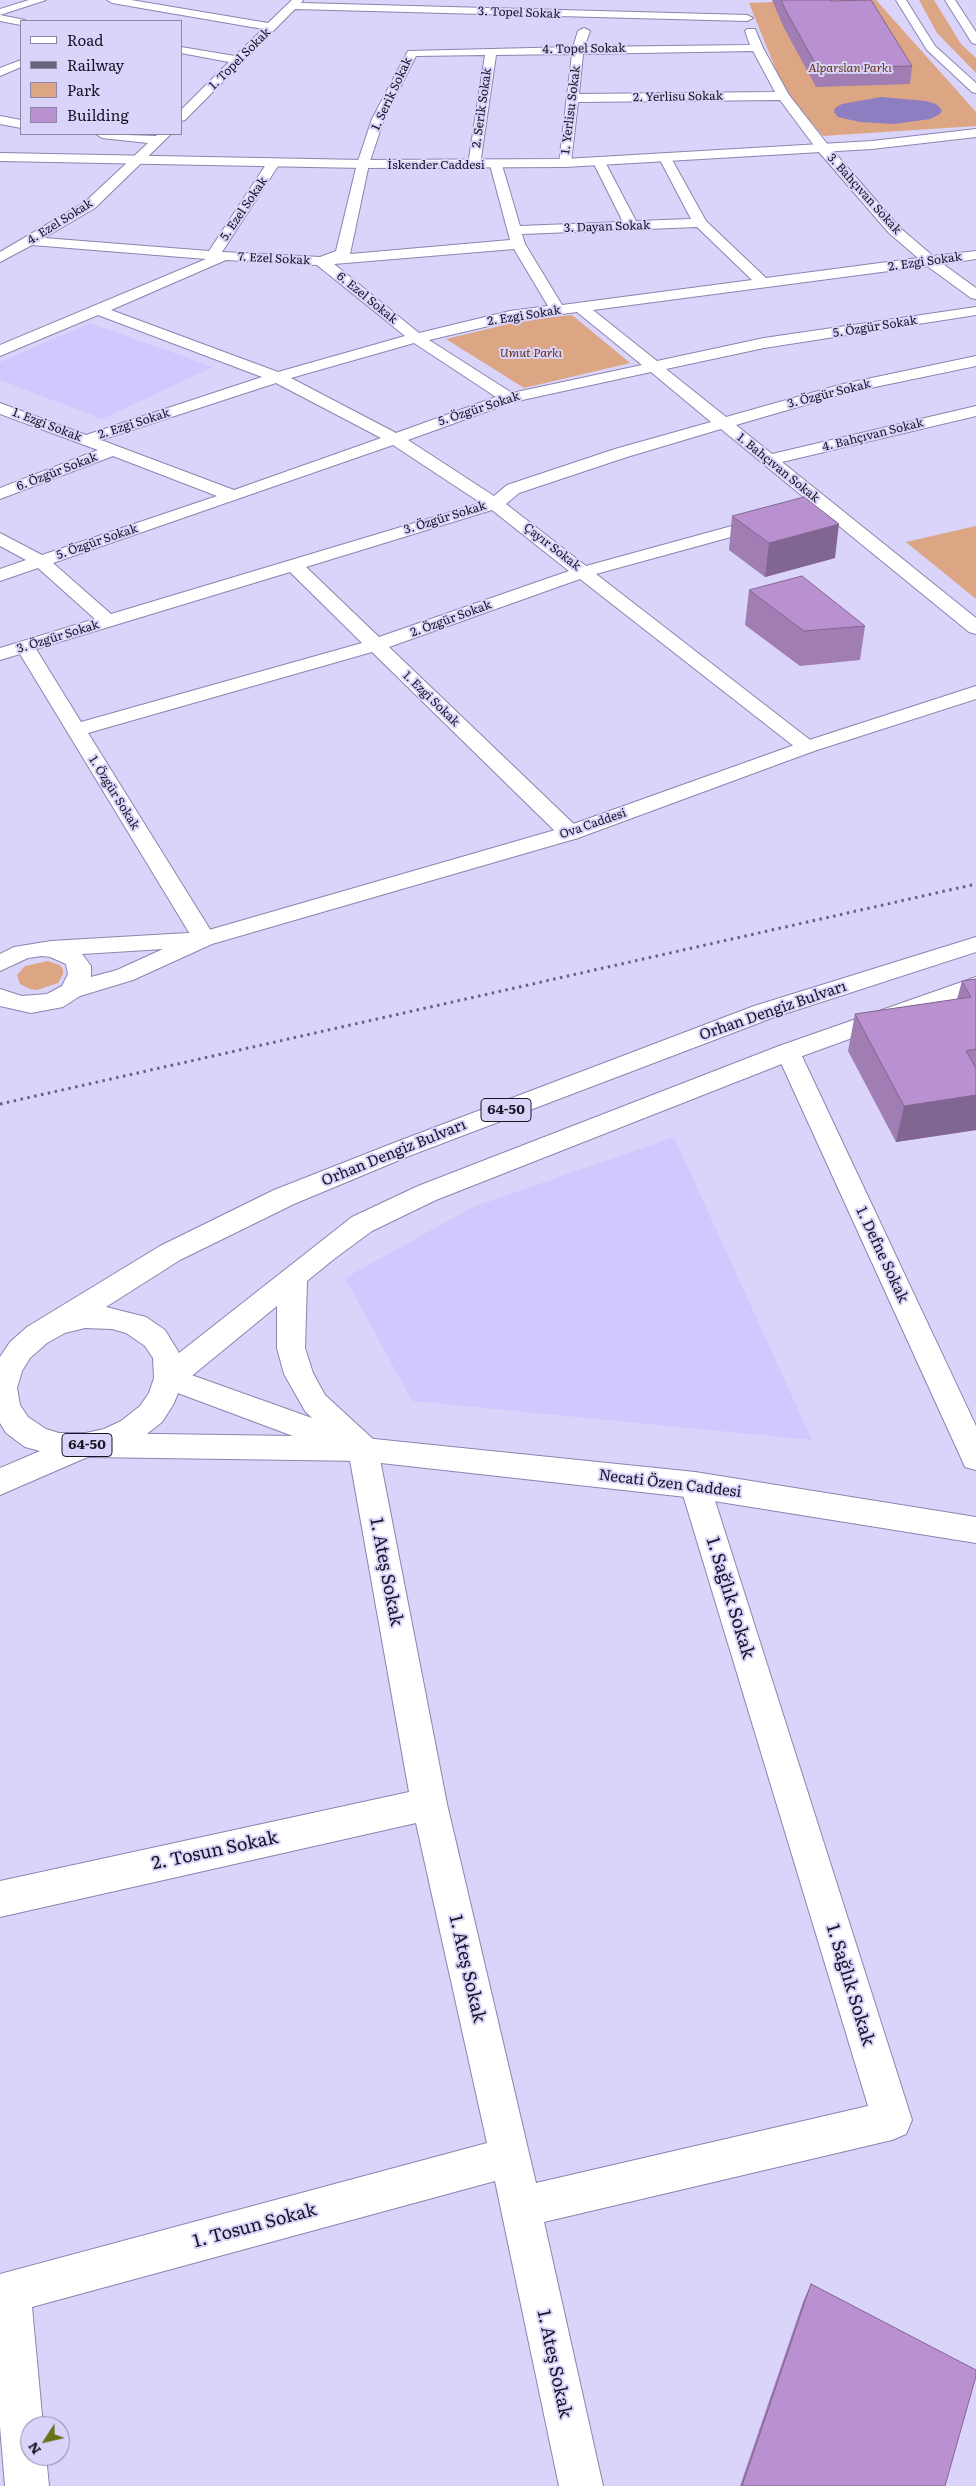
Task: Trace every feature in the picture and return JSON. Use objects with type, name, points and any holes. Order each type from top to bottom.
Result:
[{"type":"street","points":[[0,4],[14,0]]},
{"type":"street","points":[[0,12],[41,0]]},
{"type":"street","points":[[112,0],[271,27]]},
{"type":"street","name":"1. Yerlisu Sokak","points":[[565,163],[578,49],[596,0]]},
{"type":"street","points":[[901,0],[931,48],[976,89]]},
{"type":"street","points":[[950,0],[972,25],[976,41]]},
{"type":"street","name":"1. Topel Sokak","points":[[182,116],[295,3]]},
{"type":"street","name":"3. Topel Sokak","points":[[295,3],[589,16],[745,13]]},
{"type":"street","name":"3. Bahçıvan Sokak","points":[[745,13],[757,48],[783,96],[823,148],[894,230],[931,262],[976,295]]},
{"type":"street","points":[[0,18],[20,22]]},
{"type":"street","name":"4. Topel Sokak","points":[[412,53],[578,49],[757,48]]},
{"type":"street","points":[[182,50],[238,60]]},
{"type":"street","name":"2. Serik Sokak","points":[[474,165],[491,51]]},
{"type":"street","name":"1. Serik Sokak","points":[[363,164],[378,119],[412,53]]},
{"type":"street","points":[[0,59],[20,63]]},
{"type":"street","points":[[0,72],[20,63]]},
{"type":"street","points":[[188,93],[203,95]]},
{"type":"street","name":"2. Yerlisu Sokak","points":[[572,98],[783,96]]},
{"type":"street","points":[[0,120],[20,124]]},
{"type":"street","points":[[872,144],[976,133]]},
{"type":"street","points":[[122,135],[161,137]]},
{"type":"street","points":[[138,160],[161,137]]},
{"type":"street","points":[[872,144],[976,144]]},
{"type":"street","name":"İskender Caddesi","points":[[0,157],[274,163],[496,165],[599,162],[872,144]]},
{"type":"street","points":[[665,158],[700,223],[763,283]]},
{"type":"street","name":"4. Ezel Sokak","points":[[0,258],[90,205],[138,160]]},
{"type":"street","points":[[599,162],[632,226]]},
{"type":"street","name":"5. Ezel Sokak","points":[[219,256],[274,163]]},
{"type":"street","name":"6. Ezel Sokak","points":[[321,261],[343,254],[363,164]]},
{"type":"street","points":[[496,165],[518,244],[558,310]]},
{"type":"street","name":"3. Dayan Sokak","points":[[513,230],[700,223]]},
{"type":"street","name":"7. Ezel Sokak","points":[[30,241],[219,256],[321,261],[518,244]]},
{"type":"street","name":"2. Ezgi Sokak","points":[[86,440],[277,376],[416,338],[510,316],[976,255]]},
{"type":"street","points":[[0,351],[219,256]]},
{"type":"street","name":"6. Ezel Sokak","points":[[321,261],[416,338],[509,398]]},
{"type":"street","name":"1. Bahçıvan Sokak","points":[[580,307],[976,628]]},
{"type":"street","name":"Çayır Sokak","points":[[98,310],[277,376],[394,438],[495,504],[807,747]]},
{"type":"street","name":"5. Özgür Sokak","points":[[0,575],[234,496],[509,398],[764,343],[976,311]]},
{"type":"street","name":"3. Özgür Sokak","points":[[0,654],[495,504],[513,489],[621,453],[843,389],[976,361]]},
{"type":"street","name":"1. Ezgi Sokak","points":[[0,408],[234,496]]},
{"type":"street","points":[[968,412],[976,425]]},
{"type":"street","name":"4. Bahçıvan Sokak","points":[[769,460],[968,412]]},
{"type":"street","points":[[0,427],[26,417]]},
{"type":"street","name":"6. Özgür Sokak","points":[[0,494],[114,450]]},
{"type":"street","name":"2. Özgür Sokak","points":[[76,730],[376,645],[583,572],[826,506]]},
{"type":"street","points":[[0,538],[40,561],[110,622]]},
{"type":"street","name":"1. Ezgi Sokak","points":[[292,564],[570,833]]},
{"type":"street","name":"1. Özgür Sokak","points":[[25,647],[204,939]]},
{"type":"street","name":"Ova Caddesi","points":[[204,939],[570,833],[807,747],[976,692]]},
{"type":"street","points":[[0,964],[13,955],[42,949],[204,939]]},
{"type":"street","points":[[3,1000],[19,1004],[44,1003],[71,991],[125,975],[204,939]]},
{"type":"street","name":"Orhan Dengiz Bulvarı","points":[[86,1445],[59,1445],[36,1438],[17,1424],[6,1408],[2,1388],[10,1356],[36,1335],[170,1254],[284,1197],[400,1150],[763,1012],[976,944]]},
{"type":"street","points":[[42,949],[66,953],[79,966],[80,974],[77,983],[71,991]]},
{"type":"street","name":"Orhan Dengiz Bulvarı","points":[[169,1378],[293,1277],[362,1224],[427,1193],[788,1052],[976,985]]},
{"type":"street","name":"1. Defne Sokak","points":[[788,1052],[976,1458]]},
{"type":"street","points":[[293,1277],[290,1322],[291,1348],[299,1374],[315,1403],[363,1449]]},
{"type":"street","name":"Orhan Dengiz Bulvarı","points":[[0,1482],[86,1445],[110,1440],[132,1429],[151,1414],[163,1397],[169,1378],[166,1357],[155,1338],[136,1325],[112,1318],[85,1317],[57,1324]]},
{"type":"street","points":[[169,1378],[363,1449]]},
{"type":"street","points":[[86,1445],[363,1449]]},
{"type":"street","name":"Necati Özen Caddesi","points":[[363,1449],[695,1485],[976,1530]]},
{"type":"street","name":"1. Ateş Sokak","points":[[363,1449],[430,1804],[510,2157],[581,2486]]},
{"type":"street","name":"1. Sağlık Sokak","points":[[521,2207],[892,2120],[695,1485]]},
{"type":"street","name":"2. Tosun Sokak","points":[[0,1899],[430,1804]]},
{"type":"street","name":"1. Tosun Sokak","points":[[5,2294],[510,2157]]},
{"type":"street","points":[[5,2294],[27,2486]]},
{"type":"shaded area","points":[[881,97],[926,101],[936,104],[942,110],[940,114],[930,119],[894,124],[860,122],[838,117],[834,112],[835,108],[842,104]]},
{"type":"shaded area","points":[[90,323],[213,367],[102,419],[0,380],[0,362]]},
{"type":"shaded area","points":[[674,1137],[812,1440],[412,1401],[345,1278],[473,1207]]},
{"type":"green space","name":"Alparslan Parkı","points":[[876,0],[976,112],[976,126],[823,136],[785,92],[749,3]]},
{"type":"green space","points":[[919,0],[934,0],[961,44],[976,58],[976,73],[937,33]]},
{"type":"green space","name":"Umut Parkı","points":[[572,315],[630,363],[524,388],[446,339],[521,321]]},
{"type":"green space","points":[[976,526],[976,599],[906,542]]},
{"type":"green space","points":[[48,961],[60,965],[63,969],[63,974],[58,983],[37,990],[20,984],[17,975],[25,966]]},
{"type":"building","points":[[781,0],[871,0],[912,66],[818,68]]},
{"type":"building","points":[[804,497],[839,524],[769,543],[732,516]]},
{"type":"building","points":[[802,576],[865,626],[804,631],[749,590]]},
{"type":"building","points":[[976,979],[976,1049],[966,1051],[976,1068],[976,1095],[904,1106],[855,1014],[971,997],[962,981]]},
{"type":"building","points":[[811,2284],[976,2370],[976,2376],[945,2486],[742,2486]]},
{"type":"railway","points":[[0,1104],[976,884]]}]
